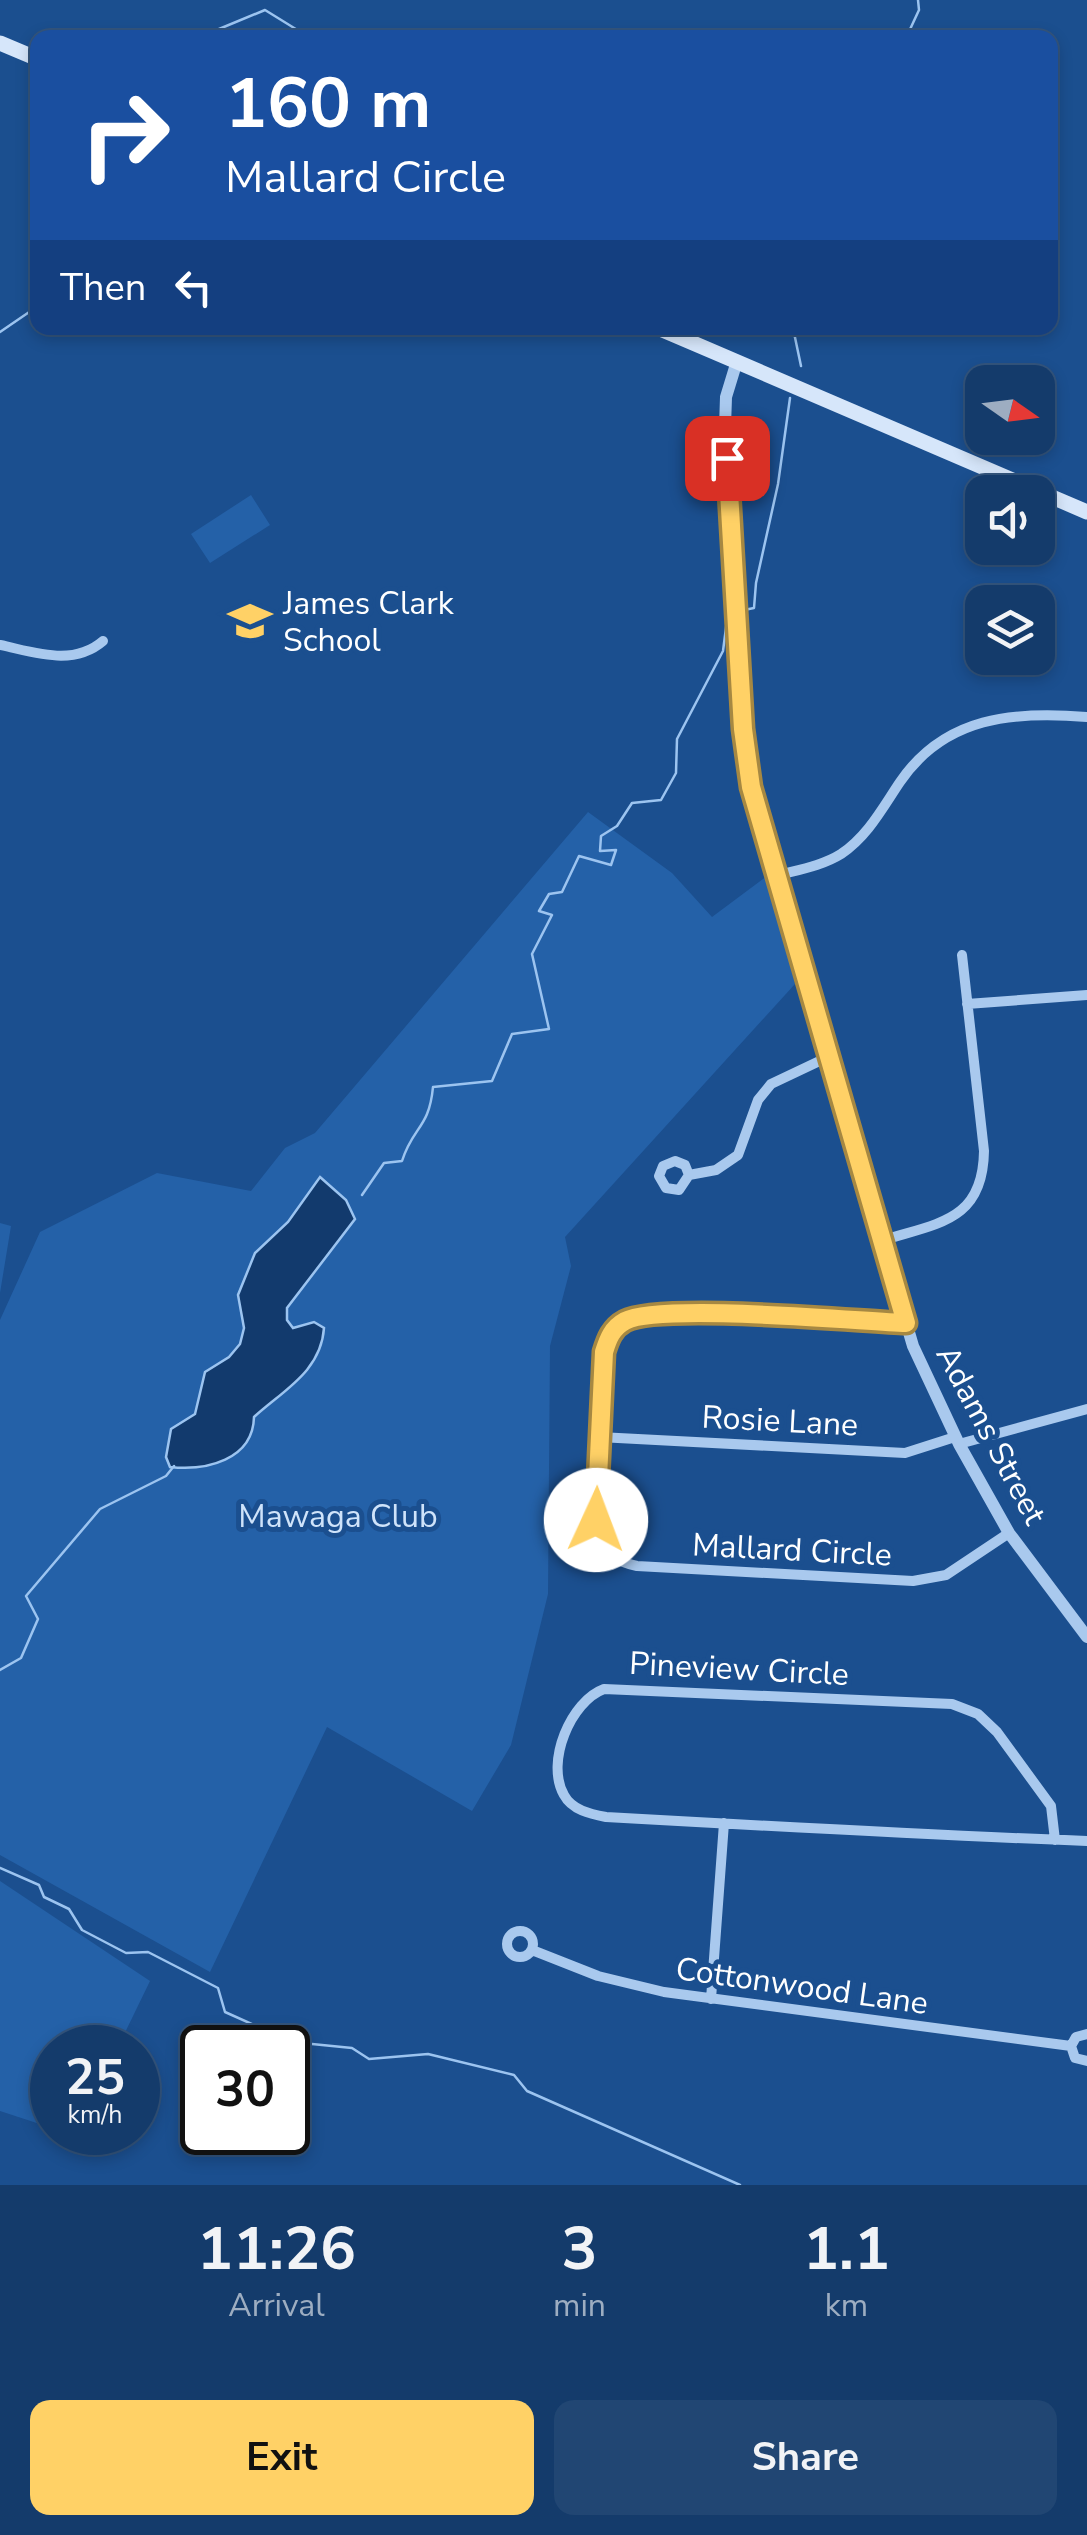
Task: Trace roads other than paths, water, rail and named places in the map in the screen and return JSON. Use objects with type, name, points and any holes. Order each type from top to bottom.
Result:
[{"type":"main road","points":[[0,44],[30,57]]},
{"type":"main road","points":[[674,335],[1087,512]]},
{"type":"street","name":"Adams Street","points":[[737,362],[726,396],[725,427],[742,722],[751,787],[775,876],[906,1323],[957,1441],[1009,1534],[1087,1637]]},
{"type":"street","points":[[0,644],[66,656],[85,653],[102,642]]},
{"type":"street","points":[[775,876],[827,861],[850,848],[916,762],[964,728],[1019,714],[1087,716]]},
{"type":"street","points":[[881,1241],[952,1218],[968,1206],[978,1190],[984,1152],[962,955]]},
{"type":"street","points":[[967,1004],[1087,994]]},
{"type":"street","points":[[689,1175],[716,1170],[734,1160],[766,1089],[782,1076],[828,1057]]},
{"type":"street","name":"Mallard Circle","points":[[906,1323],[666,1314],[631,1318],[614,1330],[604,1352],[597,1534],[609,1555],[628,1564],[924,1580],[946,1575],[1009,1534]]},
{"type":"street","name":"Rosie Lane","points":[[600,1437],[905,1452],[1087,1409]]},
{"type":"street","name":"Pineview Circle","points":[[1055,1840],[1056,1818],[1045,1796],[992,1726],[959,1706],[623,1688],[600,1690],[579,1708],[559,1761],[561,1789],[575,1806],[606,1817],[1055,1840],[1087,1841]]},
{"type":"street","points":[[711,1999],[724,1823]]},
{"type":"street","name":"Cottonwood Lane","points":[[532,1950],[611,1980],[711,1999],[1070,2046]]},
{"type":"street","points":[[1087,2034],[1076,2037],[1070,2046],[1075,2058],[1087,2061]]},
{"type":"waterway","points":[[910,30],[919,10],[918,0]]},
{"type":"waterway","points":[[219,30],[265,10],[297,30]]},
{"type":"waterway","points":[[0,332],[30,311]]},
{"type":"waterway","points":[[794,335],[801,366]]},
{"type":"waterway","points":[[744,610],[754,608],[790,398]]},
{"type":"waterway","points":[[362,1195],[384,1163],[402,1161],[428,1111],[433,1087],[492,1081],[512,1034],[549,1029],[532,954],[552,915],[539,911],[549,894],[562,892],[579,856],[611,865],[616,850],[600,851],[601,836],[617,826],[632,803],[661,800],[676,773],[677,739],[723,651],[727,620]]},
{"type":"waterway","points":[[0,1670],[21,1658],[38,1619],[26,1596],[100,1509],[166,1476],[174,1466]]},
{"type":"waterway","points":[[0,1868],[39,1885],[44,1897],[69,1909],[82,1930],[126,1953],[148,1952],[218,1988],[225,2012],[292,2042],[352,2048],[369,2059],[428,2054],[514,2075],[527,2091],[740,2185]]},
{"type":"place","name":"James Clark School","points":[[250,621]]},
{"type":"park label","name":"Mawaga Club","points":[[338,1516]]}]
